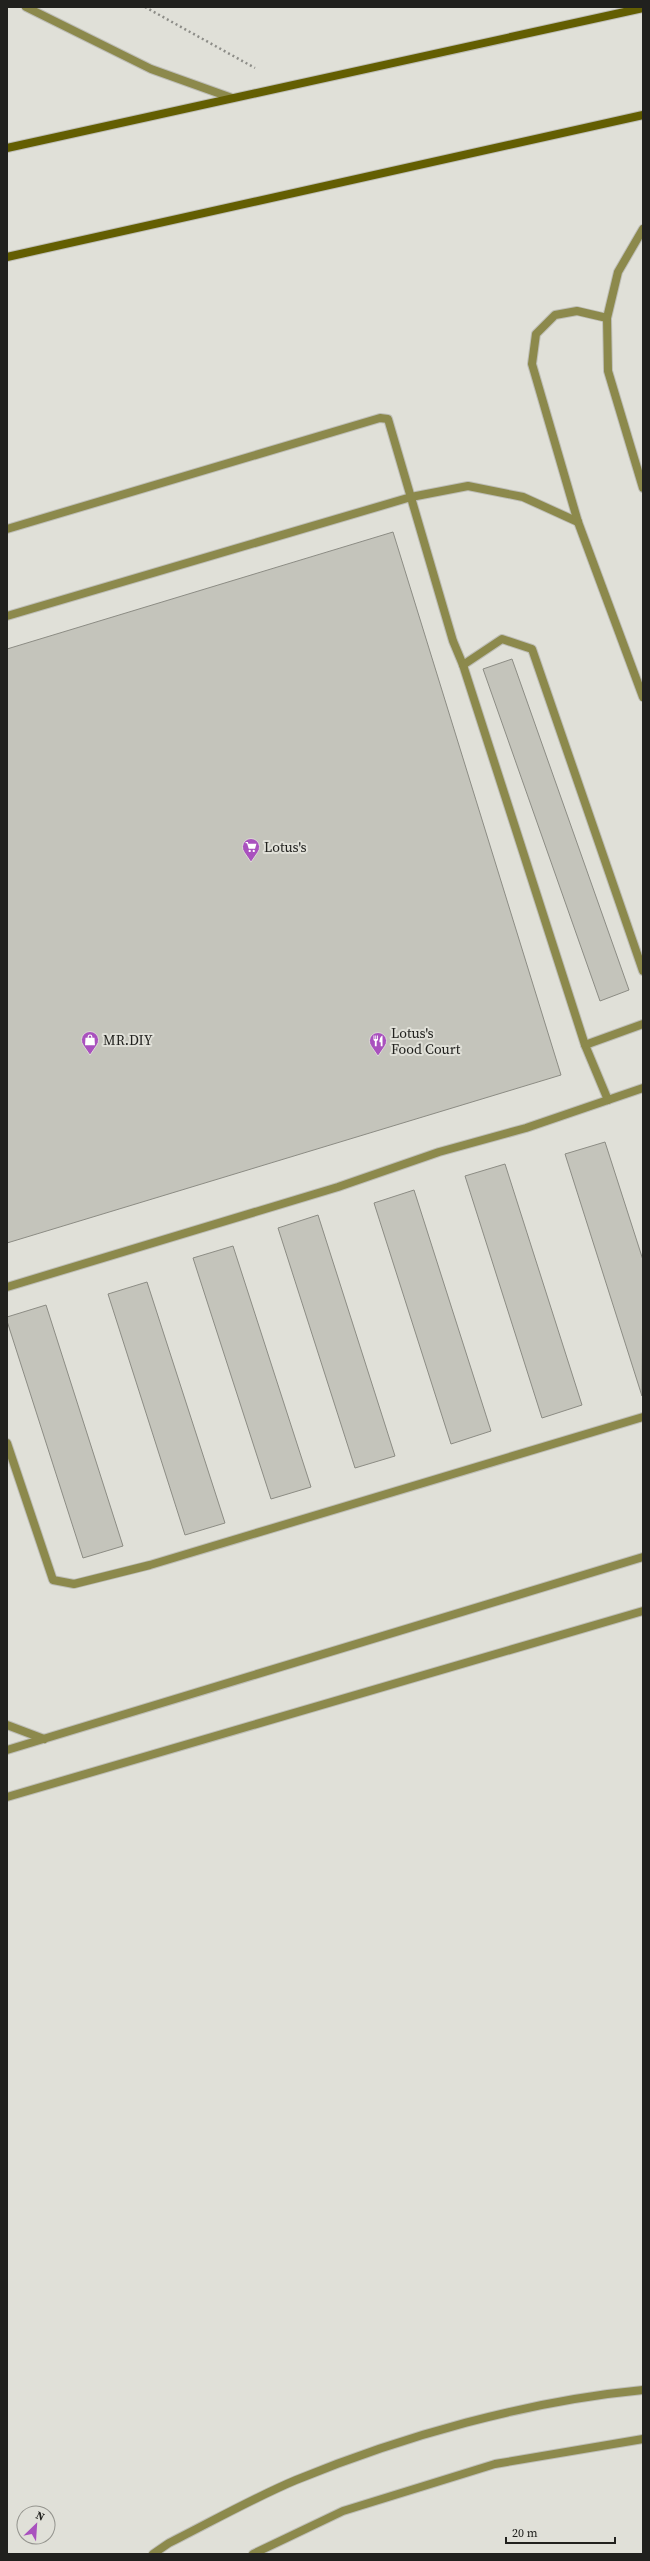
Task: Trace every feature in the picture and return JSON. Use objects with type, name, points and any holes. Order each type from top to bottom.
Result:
[{"type":"main road","points":[[7,148],[643,8]]},
{"type":"main road","points":[[7,257],[643,115]]},
{"type":"street","points":[[26,7],[151,69],[232,98]]},
{"type":"street","points":[[643,228],[618,272],[607,318],[608,371],[643,488]]},
{"type":"street","points":[[607,318],[577,311],[555,315],[536,334],[532,364],[578,522],[643,697]]},
{"type":"street","points":[[7,529],[380,418],[388,419],[453,641],[464,665],[585,1045],[608,1100]]},
{"type":"street","points":[[7,616],[411,497],[468,486],[523,496],[578,522]]},
{"type":"street","points":[[464,665],[502,639],[532,648],[643,971]]},
{"type":"street","points":[[585,1045],[643,1024]]},
{"type":"street","points":[[7,1287],[338,1187],[438,1152],[526,1128],[643,1088]]},
{"type":"street","points":[[7,1443],[53,1580],[74,1584],[150,1565],[643,1417]]},
{"type":"street","points":[[7,1750],[643,1557]]},
{"type":"street","points":[[7,1797],[643,1612]]},
{"type":"street","points":[[7,1725],[44,1739]]},
{"type":"street","points":[[153,2554],[169,2543],[295,2480],[434,2430],[599,2395],[643,2390]]},
{"type":"street","points":[[253,2554],[343,2511],[495,2464],[643,2439]]},
{"type":"path","points":[[145,7],[214,46],[260,69]]},
{"type":"building","name":"Lotus's","points":[[393,532],[561,1075],[7,1243],[7,649]]},
{"type":"building","points":[[512,659],[629,990],[600,1001],[483,669]]},
{"type":"building","points":[[605,1142],[643,1260],[642,1396],[565,1154]]},
{"type":"building","points":[[505,1164],[582,1405],[542,1418],[465,1176]]},
{"type":"building","points":[[414,1190],[491,1431],[451,1444],[374,1203]]},
{"type":"building","points":[[318,1215],[395,1456],[355,1468],[278,1228]]},
{"type":"building","points":[[233,1246],[311,1487],[271,1499],[193,1258]]},
{"type":"building","points":[[147,1282],[225,1523],[185,1535],[108,1294]]},
{"type":"building","points":[[46,1305],[123,1546],[83,1558],[7,1321],[7,1317]]},
{"type":"place","name":"Lotus's","points":[[251,862]]},
{"type":"place","name":"MR.DIY","points":[[90,1055]]},
{"type":"place","name":"Lotus's Food Court","points":[[378,1056]]}]
